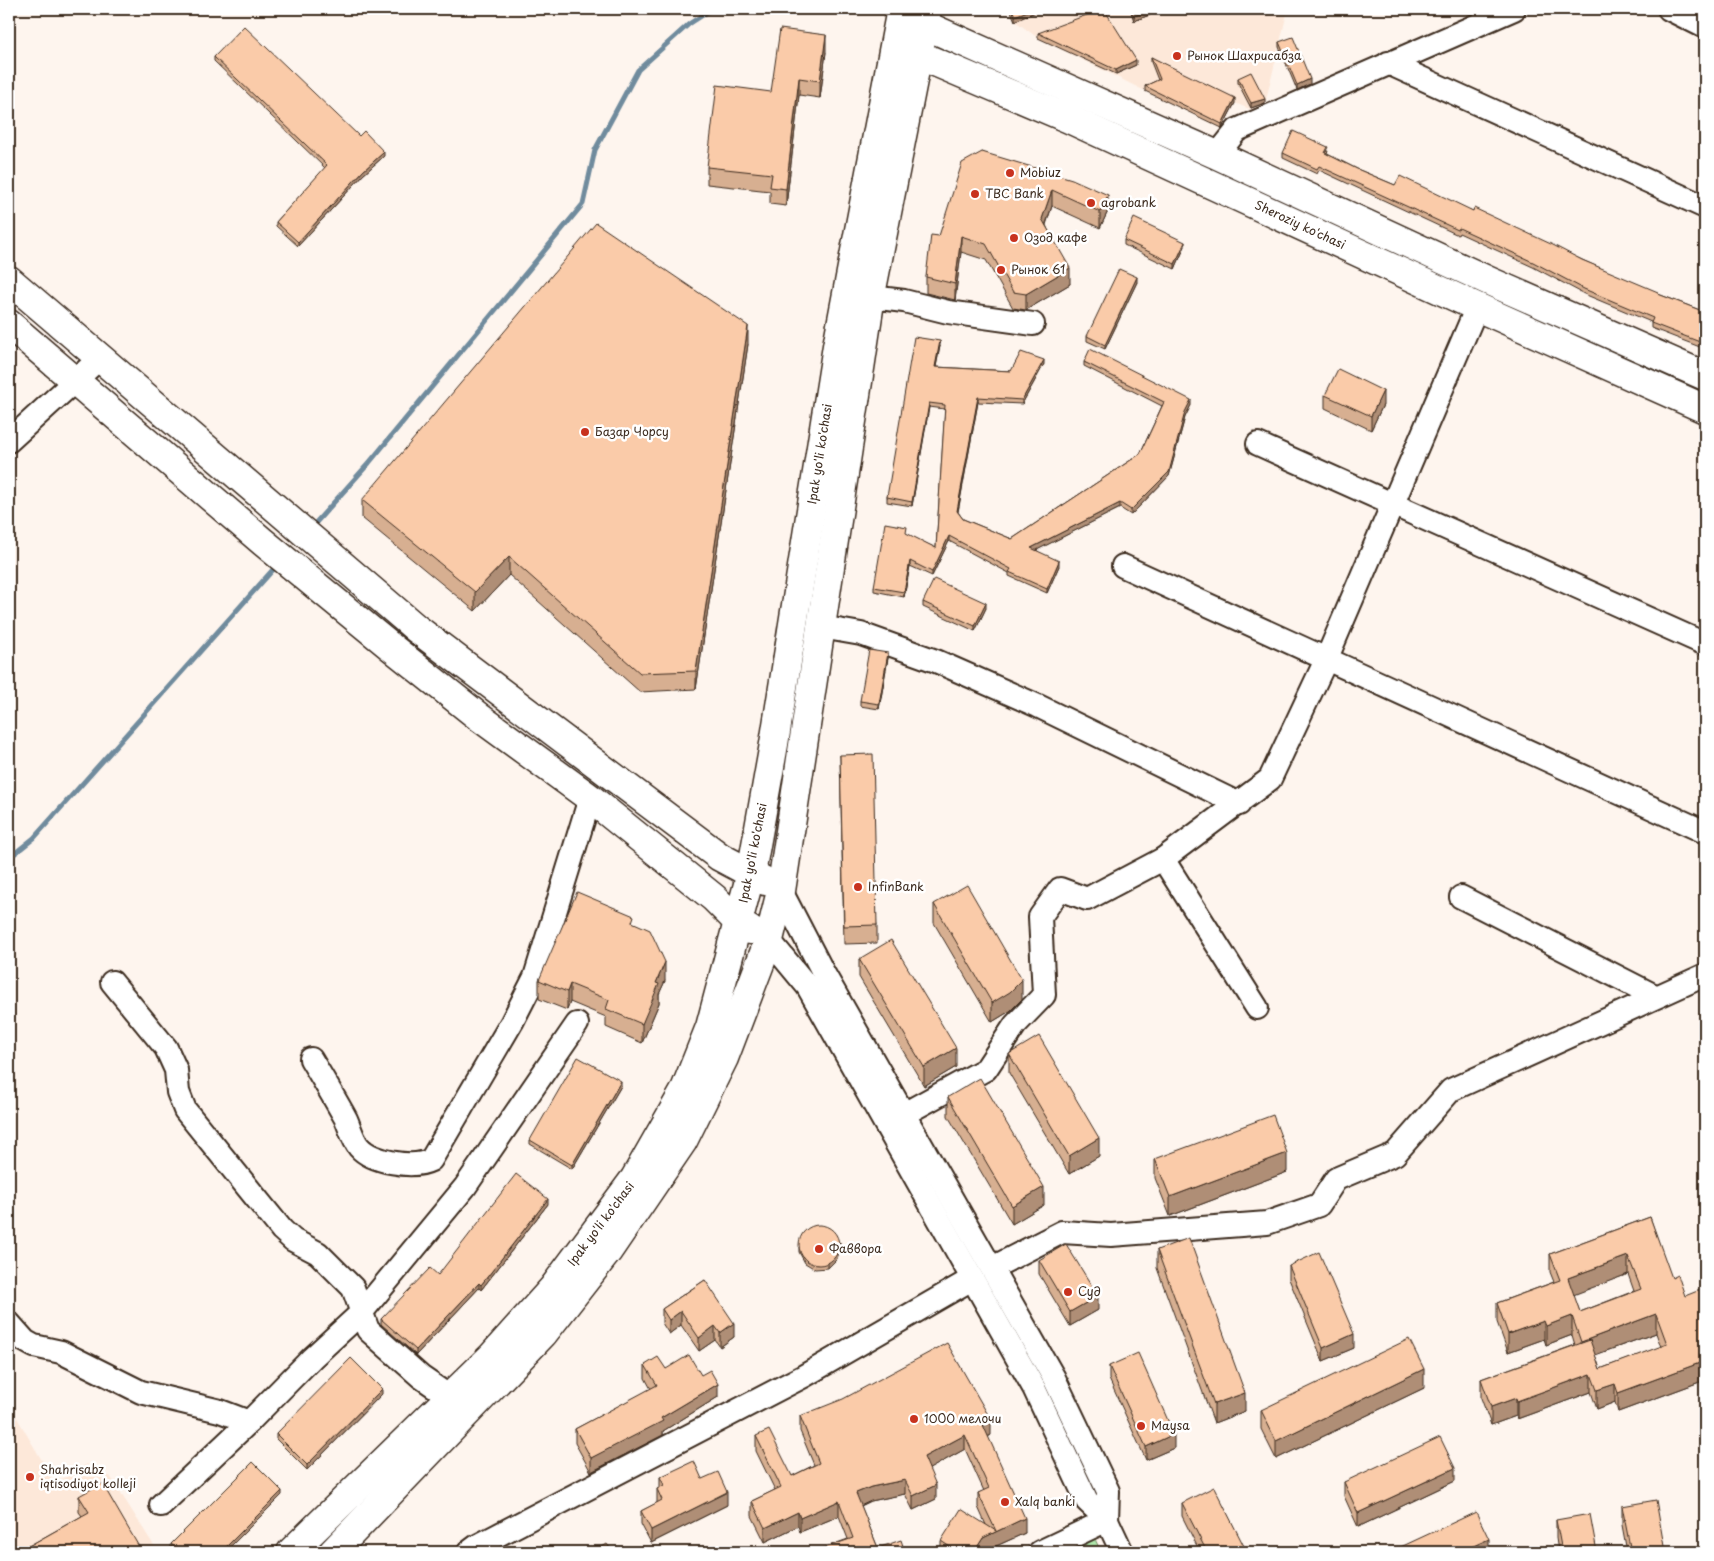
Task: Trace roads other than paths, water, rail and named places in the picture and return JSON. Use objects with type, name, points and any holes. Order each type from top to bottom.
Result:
[{"type":"main road","name":"Ipak yo'li ko'chasi","points":[[291,1552],[492,1356],[553,1288],[634,1178],[684,1092],[710,1027],[739,923],[750,873],[774,744],[838,346],[913,14]]},
{"type":"main road","points":[[913,14],[1489,281],[1705,376]]},
{"type":"main road","name":"Ipak yo'li ko'chasi","points":[[333,1552],[542,1334],[608,1251],[683,1141],[724,1058],[768,940],[781,891],[871,297],[906,49]]},
{"type":"main road","name":"Sheroziy ko'chasi","points":[[906,49],[1067,118],[1477,307],[1705,409]]},
{"type":"main road","points":[[9,280],[417,629],[720,857],[781,891]]},
{"type":"main road","points":[[9,324],[296,569],[480,716],[590,798],[714,898],[739,923],[768,940]]},
{"type":"street","points":[[1218,155],[1237,130],[1514,9]]},
{"type":"street","points":[[1669,9],[1705,27]]},
{"type":"street","points":[[1388,63],[1705,207]]},
{"type":"street","points":[[871,297],[904,301],[948,312],[1033,324]]},
{"type":"street","points":[[904,1114],[986,1069],[1015,1025],[1044,995],[1040,917],[1060,889],[1087,898],[1163,859],[1270,779],[1326,660],[1477,307]]},
{"type":"street","points":[[9,441],[77,381],[101,357]]},
{"type":"street","points":[[1258,444],[1392,502],[1705,644]]},
{"type":"street","points":[[1123,566],[1705,832]]},
{"type":"street","points":[[821,627],[861,634],[936,661],[1038,706],[1239,804]]},
{"type":"street","points":[[311,1060],[338,1104],[358,1146],[370,1156],[408,1165],[422,1164],[430,1160],[512,1022],[535,977],[590,798]]},
{"type":"street","points":[[1163,859],[1257,1008]]},
{"type":"street","points":[[781,891],[824,974],[1054,1378],[1108,1491],[1107,1520]]},
{"type":"street","points":[[1461,897],[1656,996]]},
{"type":"street","points":[[768,940],[808,987],[1034,1388],[1087,1501],[1107,1520],[1122,1552]]},
{"type":"street","points":[[992,1268],[1062,1232],[1111,1235],[1267,1223],[1318,1205],[1336,1179],[1395,1154],[1451,1090],[1705,975]]},
{"type":"street","points":[[112,982],[166,1048],[176,1070],[178,1092],[185,1110],[282,1230],[293,1240],[318,1253],[352,1288],[368,1330],[421,1377],[450,1397]]},
{"type":"street","points":[[162,1505],[249,1422],[312,1358],[361,1313],[465,1187],[577,1024]]},
{"type":"street","points":[[469,1552],[477,1546],[804,1376],[972,1280]]},
{"type":"street","points":[[9,1323],[25,1341],[34,1346],[61,1352],[141,1392],[220,1411],[249,1422]]},
{"type":"street","points":[[1040,1552],[1107,1520]]},
{"type":"waterway","points":[[311,528],[369,463],[583,204],[595,150],[638,70],[689,24],[712,9]]},
{"type":"waterway","points":[[9,858],[34,838],[278,564]]},
{"type":"place","name":"Рынок Шахрисабза","points":[[1177,56]]},
{"type":"place","name":"Mobiuz","points":[[1010,173]]},
{"type":"place","name":"TBC Bank","points":[[975,194]]},
{"type":"place","name":"agrobank","points":[[1091,203]]},
{"type":"place","name":"Озод кафе","points":[[1014,238]]},
{"type":"place","name":"Рынок 61","points":[[1001,270]]},
{"type":"place","name":"Базар Чорсу","points":[[585,432]]},
{"type":"place","name":"InfinBank","points":[[858,887]]},
{"type":"place","name":"Фаввора","points":[[819,1249]]},
{"type":"place","name":"Суд","points":[[1068,1292]]},
{"type":"place","name":"1000 мелочи","points":[[914,1419]]},
{"type":"place","name":"Maysa","points":[[1141,1426]]},
{"type":"place","name":"Shahrisabz iqtisodiyot kolleji","points":[[30,1477]]},
{"type":"place","name":"Xalq banki","points":[[1005,1502]]}]
